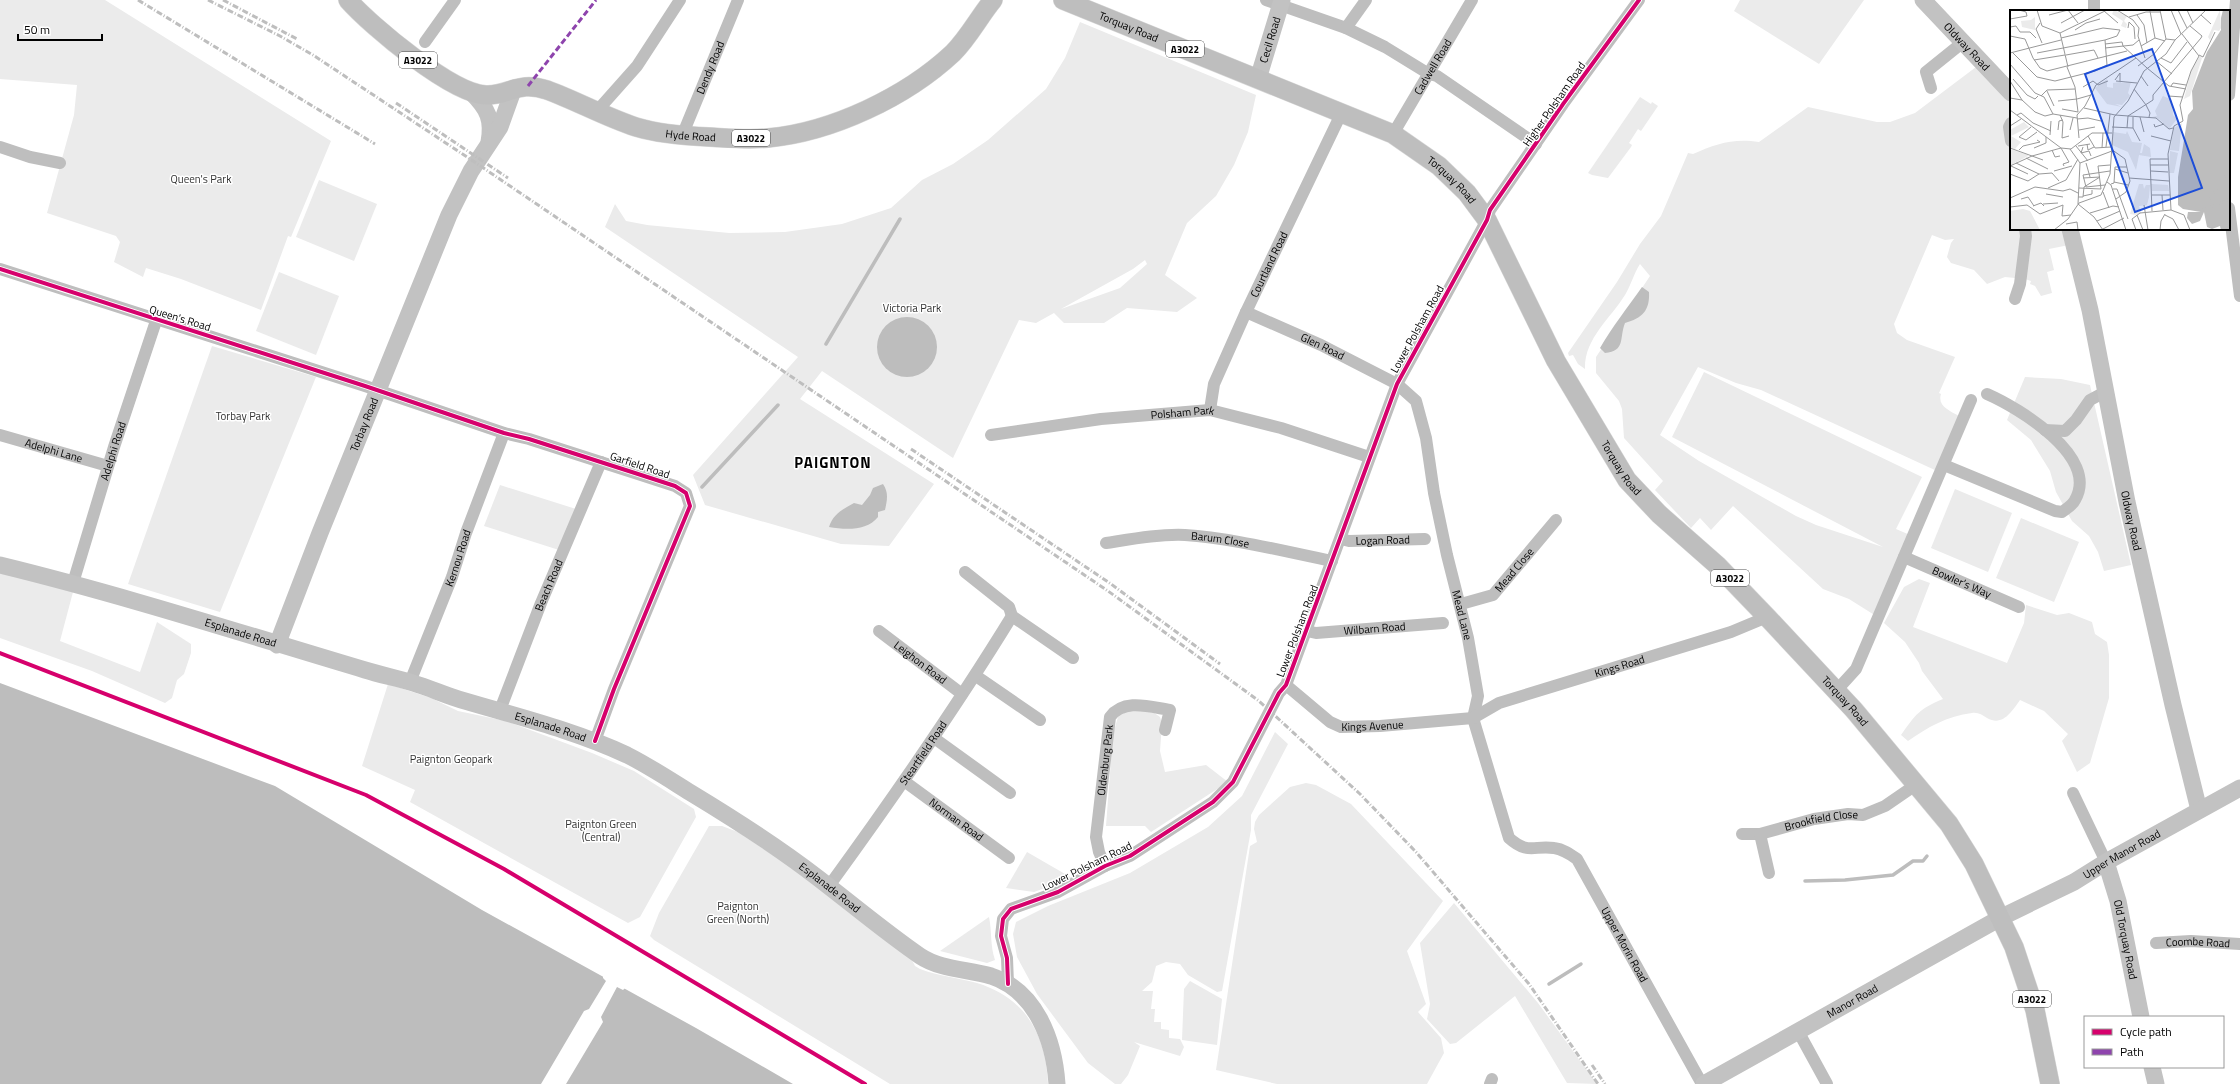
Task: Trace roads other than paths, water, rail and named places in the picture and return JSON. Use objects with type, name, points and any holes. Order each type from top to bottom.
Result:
[{"type":"main road","name":"A3022","points":[[348,0],[414,57],[457,86],[472,93]]},
{"type":"main road","name":"Hyde Road","points":[[472,93],[487,96],[514,88],[528,86],[546,90],[637,127],[682,136],[767,138],[817,129],[864,110],[884,100],[926,74],[953,53],[965,40],[992,0]]},
{"type":"main road","name":"Torquay Road","points":[[1063,0],[1258,79],[1339,118],[1393,134],[1439,166],[1467,193],[1487,220],[1556,361],[1627,480],[1659,514],[1718,566],[1836,691],[1943,815],[1966,850],[2002,917],[2014,947],[2035,1010],[2046,1083]]},
{"type":"main road","name":"Oldway Road","points":[[1923,0],[1962,43],[2010,92]]},
{"type":"main road","name":"Cecil Road","points":[[1258,79],[1276,2]]},
{"type":"main road","name":"Torbay Road","points":[[277,645],[320,533],[449,215],[466,181],[500,127],[514,88]]},
{"type":"main road","name":"Torbay Road","points":[[472,93],[490,116],[489,143]]},
{"type":"main road","name":"Oldway Road","points":[[2070,230],[2090,310],[2127,502],[2143,568],[2172,705],[2199,810]]},
{"type":"main road","name":"Esplanade Road","points":[[0,565],[73,583],[277,645],[410,682],[462,700],[500,710],[595,741],[630,757],[748,828],[829,886],[924,959],[960,970],[991,976],[1008,984],[1029,1001],[1036,1010],[1047,1034],[1053,1057],[1057,1084]]},
{"type":"main road","name":"Upper Manor Road","points":[[2002,917],[2074,882],[2106,862],[2240,788]]},
{"type":"main road","name":"Old Torquay Road","points":[[2106,862],[2118,901],[2141,1016]]},
{"type":"main road","name":"Manor Road","points":[[1703,1084],[1855,1001],[2002,917]]},
{"type":"main road","points":[[2152,1068],[2156,1084]]},
{"type":"street","points":[[425,42],[455,0]]},
{"type":"street","points":[[597,111],[637,66],[680,0]]},
{"type":"street","name":"Dendy Road","points":[[682,136],[738,0]]},
{"type":"street","points":[[1346,28],[1366,0]]},
{"type":"street","name":"Cadwell Road","points":[[1393,134],[1472,0]]},
{"type":"street","name":"Higher Polsham Road","points":[[1487,220],[1490,210],[1639,0]]},
{"type":"street","points":[[2230,81],[2236,0]]},
{"type":"street","points":[[1276,2],[1346,28],[1385,47],[1429,74],[1437,76],[1536,144]]},
{"type":"street","points":[[1931,88],[1926,72],[1962,43]]},
{"type":"street","name":"Courtland Road","points":[[1210,410],[1214,384],[1246,312],[1339,118]]},
{"type":"street","points":[[2010,124],[2008,127],[2010,136]]},
{"type":"street","points":[[0,146],[30,157],[60,163]]},
{"type":"street","points":[[2230,216],[2240,296]]},
{"type":"street","name":"Lower Polsham Road","points":[[1008,984],[1007,958],[1001,936],[1003,919],[1011,910],[1058,892],[1143,848],[1213,802],[1233,782],[1282,689],[1307,631],[1369,457],[1397,384],[1487,220]]},
{"type":"street","points":[[2014,299],[2020,284],[2025,230]]},
{"type":"street","name":"Queen's Road","points":[[0,269],[97,299],[156,321],[378,390]]},
{"type":"street","name":"Glen Road","points":[[1246,312],[1321,345],[1397,384]]},
{"type":"street","name":"Adelphi Road","points":[[73,583],[108,466],[156,321]]},
{"type":"street","name":"Mead Lane","points":[[1397,384],[1416,401],[1426,438],[1434,493],[1447,555],[1461,604],[1478,696],[1473,718],[1501,817],[1509,838],[1519,847]]},
{"type":"street","name":"Garfield Road","points":[[378,390],[504,433],[529,439],[675,486],[686,493],[690,506],[614,689],[595,741]]},
{"type":"street","points":[[2044,430],[2065,430],[2076,420],[2090,400],[2105,392]]},
{"type":"street","points":[[1944,465],[2062,512],[2075,501],[2081,481],[2074,461],[2055,438],[2005,402],[1987,394]]},
{"type":"street","points":[[1836,691],[1856,669],[1971,400]]},
{"type":"street","name":"Polsham Park","points":[[992,435],[1101,418],[1210,410],[1281,428],[1369,457]]},
{"type":"street","name":"Kernou Road","points":[[410,682],[452,577],[466,534],[504,433]]},
{"type":"street","name":"Adelphi Lane","points":[[0,435],[108,466]]},
{"type":"street","name":"Beach Road","points":[[500,710],[541,603],[601,462]]},
{"type":"street","name":"Mead Close","points":[[1461,604],[1494,595],[1556,520]]},
{"type":"street","name":"Barum Close","points":[[1106,543],[1149,536],[1185,535],[1258,546],[1332,561]]},
{"type":"street","name":"Logan Road","points":[[1341,539],[1349,541],[1425,538]]},
{"type":"street","name":"Bowler's Way","points":[[1904,557],[2019,607]]},
{"type":"street","points":[[965,572],[1009,607],[1012,616],[1073,658]]},
{"type":"street","name":"Steartfield Road","points":[[829,886],[934,738],[962,694],[976,676],[1012,616]]},
{"type":"street","name":"Kings Road","points":[[1473,718],[1499,703],[1731,632],[1767,617]]},
{"type":"street","name":"Wilbarn Road","points":[[1307,631],[1316,633],[1443,623]]},
{"type":"street","name":"Leighon Road","points":[[880,631],[962,694]]},
{"type":"street","points":[[976,676],[1040,720]]},
{"type":"street","name":"Kings Avenue","points":[[1282,689],[1330,722],[1341,727],[1380,726],[1473,718]]},
{"type":"street","name":"Oldenburg Park","points":[[1106,866],[1099,852],[1096,836],[1110,717],[1115,710],[1130,705],[1172,704],[1165,730]]},
{"type":"street","points":[[934,738],[1010,793]]},
{"type":"street","name":"Norman Road","points":[[904,781],[1009,858]]},
{"type":"street","name":"Brookfield Close","points":[[1742,834],[1760,834],[1814,819],[1848,814],[1863,815],[1885,806],[1917,784]]},
{"type":"street","points":[[2073,793],[2106,862]]},
{"type":"street","points":[[1760,834],[1768,873]]},
{"type":"street","name":"Upper Morin Road","points":[[1519,847],[1552,847],[1562,849],[1577,859],[1703,1084]]},
{"type":"street","name":"Coombe Road","points":[[2156,943],[2191,941],[2240,944]]},
{"type":"street","points":[[1798,1031],[1827,1084]]},
{"type":"waterway","points":[[826,344],[900,219]]},
{"type":"waterway","points":[[702,487],[778,405]]},
{"type":"waterway","points":[[1805,881],[1845,880],[1893,875],[1913,861],[1923,861],[1927,856]]},
{"type":"waterway","points":[[1549,984],[1581,964]]},
{"type":"railway","points":[[138,0],[375,144]]},
{"type":"railway","points":[[208,0],[280,36],[313,55],[476,163],[1108,591],[1259,701],[1360,794],[1416,852],[1529,984],[1598,1084]]},
{"type":"railway","points":[[223,0],[297,39]]},
{"type":"railway","points":[[396,103],[508,178]]},
{"type":"railway","points":[[911,449],[1111,584],[1220,664]]},
{"type":"railway","points":[[1592,1065],[1605,1084]]},
{"type":"district","name":"PAIGNTON","points":[[833,462]]},
{"type":"park label","name":"Queen's Park","points":[[201,179]]},
{"type":"park label","name":"Victoria Park","points":[[912,308]]},
{"type":"park label","name":"Torbay Park","points":[[243,416]]},
{"type":"park label","name":"Paignton Geopark","points":[[451,759]]},
{"type":"park label","name":"Paignton Green (Central)","points":[[601,830]]},
{"type":"park label","name":"Paignton Green (North)","points":[[738,912]]}]
